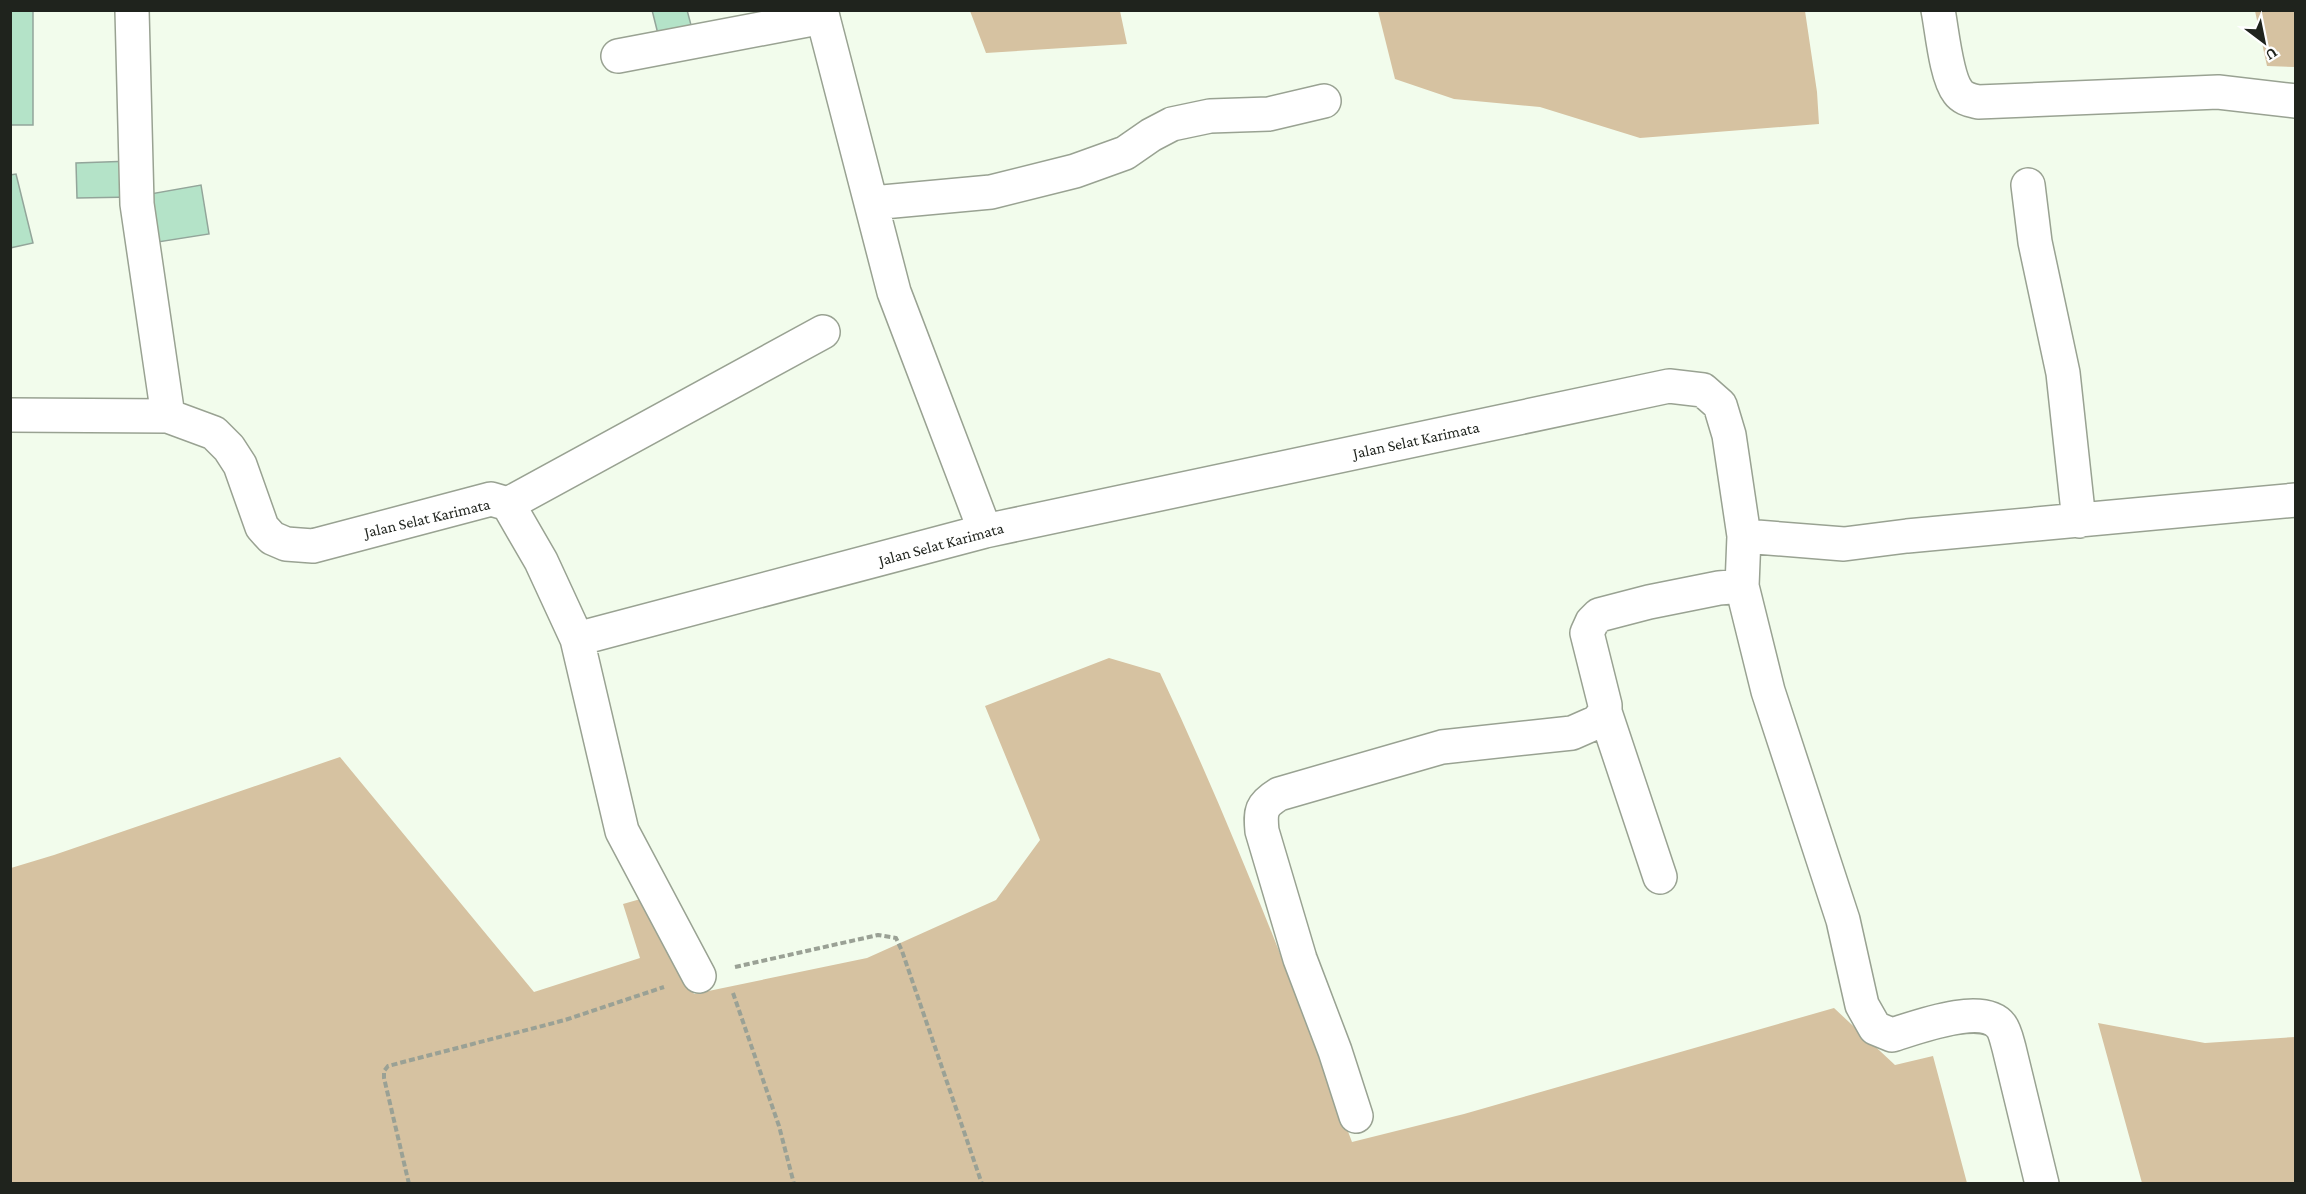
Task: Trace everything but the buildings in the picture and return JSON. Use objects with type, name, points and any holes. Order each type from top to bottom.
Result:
[{"type":"street","points":[[132,10],[137,204],[168,416]]},
{"type":"street","points":[[1938,10],[1952,80],[1958,93],[1964,98],[1978,102],[2218,92],[2295,101]]},
{"type":"street","points":[[618,56],[822,14],[894,292],[985,531]]},
{"type":"street","points":[[872,203],[991,192],[1075,171],[1125,153],[1172,124],[1210,116],[1269,114],[1324,101]]},
{"type":"street","points":[[2028,185],[2035,242],[2063,373],[2079,521]]},
{"type":"street","points":[[508,504],[823,332]]},
{"type":"street","name":"Jalan Selat Karimata","points":[[10,416],[168,416],[214,433],[229,448],[240,465],[262,527],[272,537],[286,544],[313,546],[491,499],[508,504],[541,561],[577,639],[985,531],[1669,386],[1703,390],[1720,405],[1729,435],[1744,536],[1742,586],[1768,691],[1843,920],[1862,1005],[1875,1028],[1892,1035],[1936,1022],[1971,1016],[1992,1019],[2001,1026],[2009,1048],[2043,1184]]},
{"type":"street","points":[[1744,536],[1844,544],[1907,536],[2295,500]]},
{"type":"street","points":[[1660,877],[1605,712],[1587,633],[1592,622],[1599,615],[1649,602],[1719,588],[1742,586]]},
{"type":"street","points":[[577,639],[622,831],[712,972]]},
{"type":"street","points":[[1356,1116],[1335,1051],[1300,959],[1262,831],[1260,814],[1267,801],[1279,794],[1442,747],[1572,733],[1597,722],[1605,712]]},
{"type":"path","points":[[409,1184],[384,1078],[384,1071],[388,1066],[565,1020],[712,972],[878,935],[896,938],[902,951],[982,1184]]},
{"type":"path","points":[[712,972],[779,1126],[794,1184]]},
{"type":"shaded area","points":[[970,11],[1120,11],[1127,44],[986,53]]},
{"type":"shaded area","points":[[1378,11],[1805,11],[1817,92],[1819,124],[1640,138],[1540,107],[1454,99],[1395,79]]},
{"type":"shaded area","points":[[2255,11],[2295,11],[2295,67],[2267,66]]},
{"type":"shaded area","points":[[1109,658],[1160,673],[1261,906],[1352,1142],[1464,1114],[1834,1008],[1895,1065],[1933,1056],[1967,1183],[11,1184],[11,868],[340,757],[534,992],[640,958],[623,904],[644,898],[694,994],[867,958],[996,900],[1040,840],[985,706]]},
{"type":"shaded area","points":[[2098,1023],[2205,1043],[2295,1037],[2295,1183],[2142,1183]]}]
